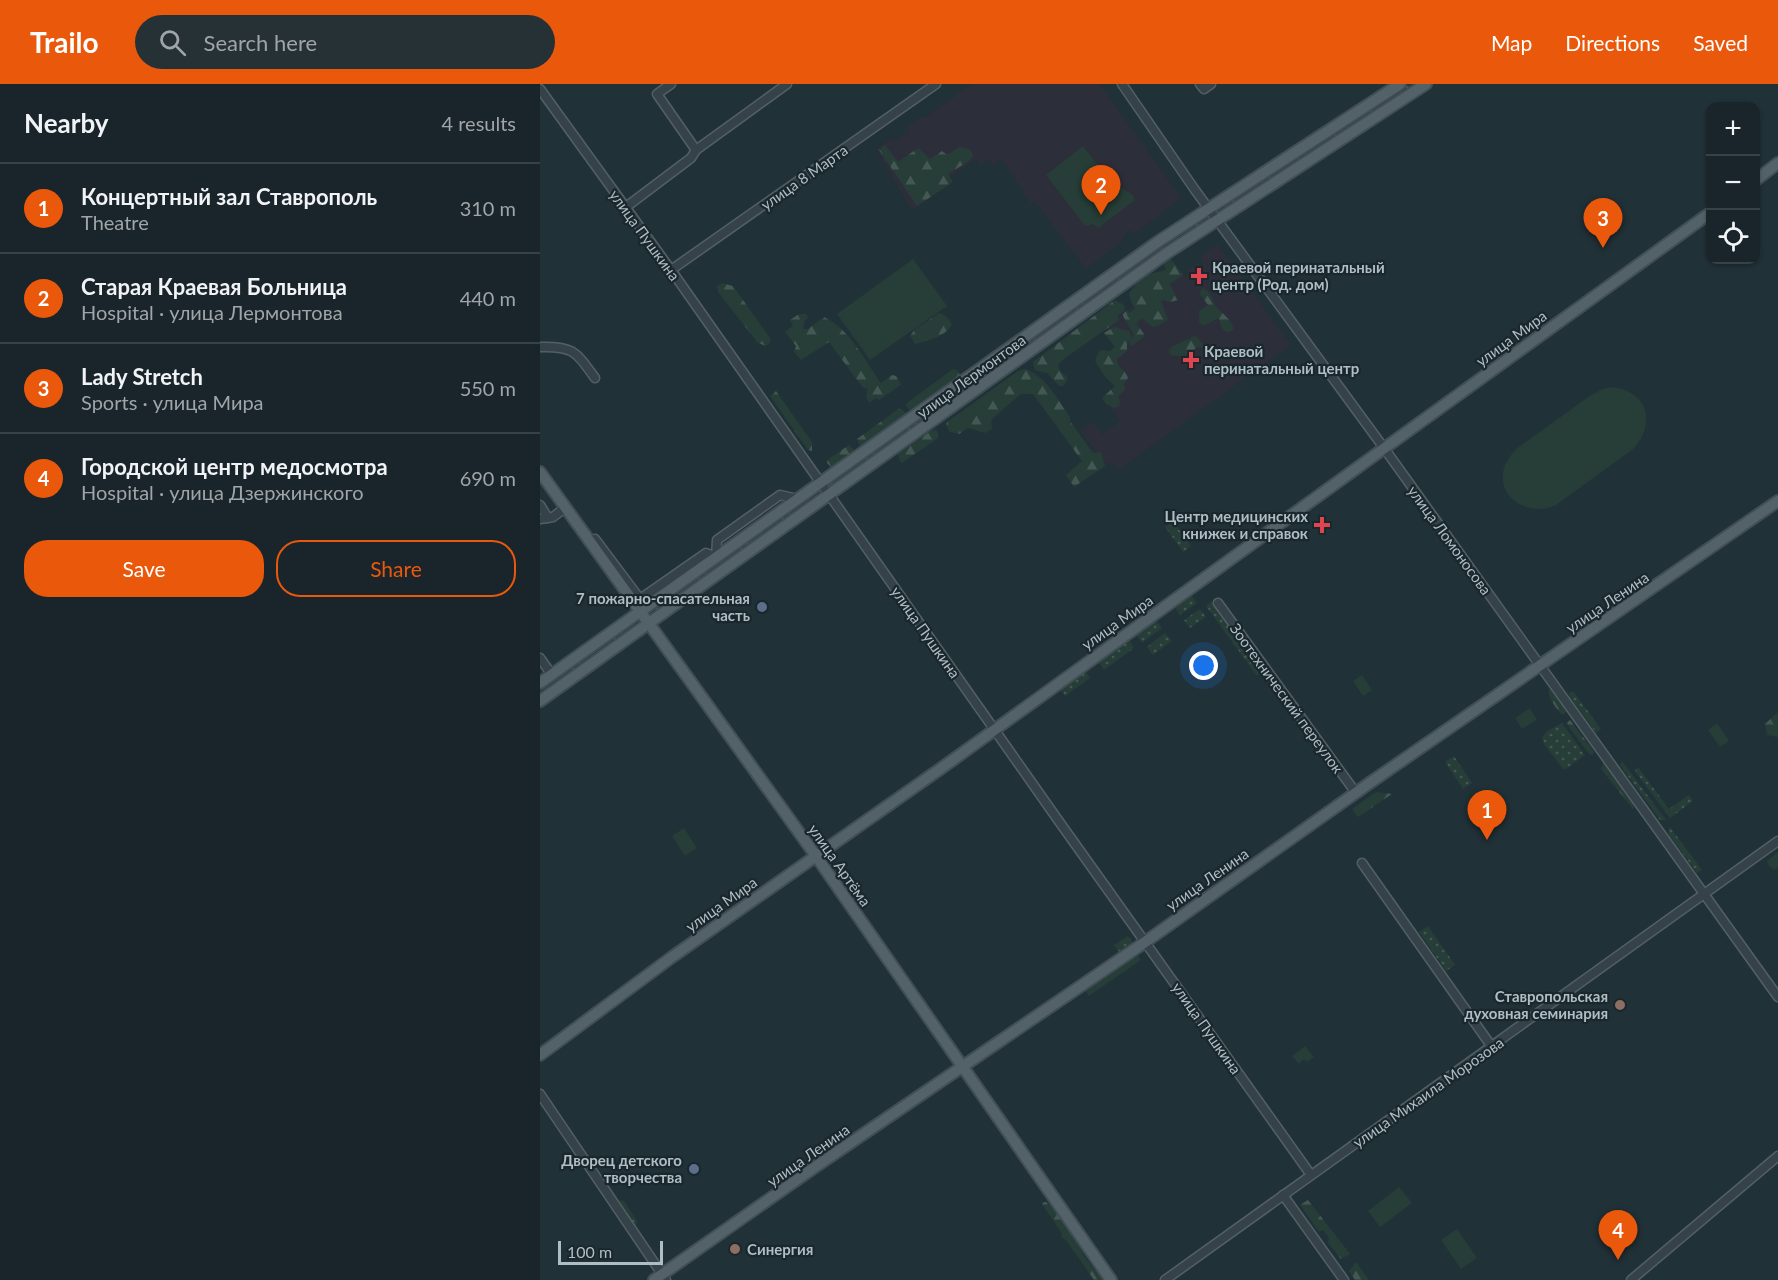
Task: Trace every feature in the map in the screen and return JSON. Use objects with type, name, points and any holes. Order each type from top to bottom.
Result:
[{"type":"main road","name":"улица Лермонтова","points":[[540,683],[1159,241],[1400,84]]},
{"type":"main road","name":"улица Лермонтова","points":[[540,701],[1158,260],[1426,84]]},
{"type":"main road","points":[[1760,176],[1778,163]]},
{"type":"main road","name":"улица Мира","points":[[540,1055],[672,957],[995,729],[1706,216]]},
{"type":"main road","name":"улица Артёма","points":[[540,472],[816,856],[1111,1280]]},
{"type":"main road","name":"улица Ленина","points":[[661,1278],[814,1167],[1144,942],[1778,501]]},
{"type":"street","points":[[671,84],[657,94],[696,150]]},
{"type":"street","points":[[626,207],[691,158],[696,150],[787,84]]},
{"type":"street","name":"улица 8 Марта","points":[[671,270],[936,84]]},
{"type":"street","name":"улица Ломоносова","points":[[1122,84],[1217,220],[1384,448],[1778,997]]},
{"type":"street","points":[[1200,84],[1204,89],[1211,84]]},
{"type":"street","name":"улица Пушкина","points":[[540,89],[671,270],[1144,942],[1311,1175]]},
{"type":"street","points":[[540,347],[558,346],[575,352],[595,378]]},
{"type":"street","points":[[540,505],[544,519],[553,518],[566,507]]},
{"type":"street","points":[[591,542],[596,539],[640,599],[706,553],[716,557]]},
{"type":"street","name":"Зоотехнический переулок","points":[[1218,603],[1356,793]]},
{"type":"street","points":[[540,658],[552,675]]},
{"type":"street","name":"улица Михаила Морозова","points":[[1165,1280],[1778,841]]},
{"type":"street","points":[[1362,863],[1492,1047]]},
{"type":"street","points":[[540,1094],[661,1278]]},
{"type":"street","points":[[1631,1280],[1778,1156]]},
{"type":"street","points":[[1283,1196],[1344,1280]]},
{"type":"shaded area","points":[[971,84],[1100,84],[1181,198],[1134,234],[1130,230],[1122,237],[1124,240],[1086,269],[1035,202],[1031,204],[1002,159],[993,166],[988,159],[980,165],[976,159],[949,178],[952,183],[912,211],[876,149],[891,138],[894,142],[908,132],[906,128],[922,116],[926,117]]},
{"type":"shaded area","name":"Краевой перинатальный центр","points":[[1217,244],[1291,345],[1120,469],[1111,462],[1107,465],[1080,431],[1093,421],[1102,434],[1120,421],[1103,398],[1117,387],[1106,364],[1120,350],[1104,327],[1181,270],[1186,277],[1189,274],[1187,271],[1198,263],[1201,266],[1204,263],[1200,256]]},
{"type":"green space","points":[[1409,84],[1417,84],[1226,208],[1223,205]]},
{"type":"green space","points":[[885,145],[898,162],[918,148],[930,159],[942,151],[947,155],[959,147],[970,149],[973,156],[948,174],[953,182],[917,206],[879,150]]},
{"type":"green space","points":[[1083,146],[1110,181],[1133,195],[1135,200],[1098,228],[1093,224],[1085,226],[1046,175]]},
{"type":"green space","points":[[1202,219],[1204,222],[829,488],[827,486]]},
{"type":"green space","points":[[913,259],[947,306],[870,360],[837,314]]},
{"type":"green space","points":[[1171,259],[1183,275],[1170,284],[1178,300],[1161,301],[1168,320],[1153,327],[1137,312],[1129,293],[1149,274],[1166,270],[1164,265],[1166,260]]},
{"type":"green space","points":[[722,283],[733,286],[770,338],[770,343],[766,346],[758,343],[718,292],[717,286]]},
{"type":"green space","points":[[1203,288],[1209,292],[1216,306],[1234,329],[1229,332],[1223,330],[1218,318],[1204,326],[1199,322],[1199,311],[1208,305],[1200,294]]},
{"type":"green space","points":[[1115,300],[1124,305],[1125,310],[1118,316],[1119,320],[1061,361],[1058,366],[1067,377],[1063,386],[1059,386],[1047,373],[1035,370],[1033,362]]},
{"type":"green space","points":[[1135,308],[1143,318],[1134,325],[1127,315]]},
{"type":"green space","points":[[1127,310],[1144,334],[1143,338],[1131,346],[1129,344],[1134,335],[1123,316]]},
{"type":"green space","points":[[939,313],[946,316],[952,324],[946,332],[915,344],[910,336],[914,330]]},
{"type":"green space","points":[[799,314],[806,314],[808,318],[804,322],[803,329],[808,329],[824,317],[833,322],[849,337],[881,383],[892,375],[896,376],[901,385],[879,400],[876,398],[869,403],[866,396],[868,389],[863,388],[829,342],[801,360],[794,352],[796,346],[785,332],[793,326],[790,320]]},
{"type":"green space","points":[[1114,327],[1129,331],[1132,338],[1127,344],[1127,351],[1117,359],[1128,378],[1124,384],[1125,390],[1118,396],[1119,406],[1114,408],[1106,404],[1102,398],[1115,386],[1098,367],[1095,360],[1100,350],[1110,351],[1115,347],[1104,333]]},
{"type":"green space","points":[[1195,336],[1205,346],[1203,348],[1197,347],[1182,356],[1171,355],[1169,352],[1171,347]]},
{"type":"green space","points":[[953,369],[957,370],[959,378],[913,412],[910,411],[907,403]]},
{"type":"green space","points":[[1025,369],[1039,377],[1051,389],[1093,453],[1101,452],[1105,466],[1074,487],[1066,475],[1082,461],[1033,394],[1021,394],[991,420],[992,429],[985,433],[968,428],[959,434],[950,432],[946,425],[947,422],[1018,371]]},
{"type":"green space","points":[[1613,387],[1625,390],[1642,403],[1646,421],[1640,441],[1632,450],[1556,505],[1533,509],[1514,500],[1507,493],[1503,483],[1503,473],[1507,461],[1516,449],[1591,395]]},
{"type":"green space","points":[[776,391],[812,442],[812,451],[808,450],[770,396]]},
{"type":"green space","points":[[900,408],[907,416],[863,448],[860,446],[857,439]]},
{"type":"green space","points":[[936,429],[938,438],[902,463],[900,461],[898,454]]},
{"type":"green space","points":[[849,445],[855,454],[833,469],[827,460]]},
{"type":"green space","points":[[809,499],[811,502],[656,611],[655,608]]},
{"type":"green space","points":[[1173,521],[1191,546],[1183,552],[1165,527]]},
{"type":"green space","points":[[1190,594],[1197,603],[1180,615],[1174,606]]},
{"type":"green space","points":[[1212,601],[1263,671],[1257,676],[1206,606]]},
{"type":"green space","points":[[1200,609],[1206,617],[1190,628],[1184,620]]},
{"type":"green space","points":[[1155,619],[1162,628],[1142,643],[1135,633]]},
{"type":"green space","points":[[634,623],[635,626],[540,694],[540,690]]},
{"type":"green space","points":[[1165,633],[1172,641],[1153,655],[1147,647]]},
{"type":"green space","points":[[1128,638],[1134,648],[1104,670],[1097,660]]},
{"type":"green space","points":[[1085,670],[1090,678],[1065,696],[1060,689]]},
{"type":"green space","points":[[1362,675],[1372,690],[1363,696],[1353,681]]},
{"type":"green space","points":[[1549,689],[1553,689],[1567,711],[1564,714],[1561,714],[1552,702]]},
{"type":"green space","points":[[1573,691],[1601,729],[1596,733],[1570,697],[1569,694]]},
{"type":"green space","points":[[1530,708],[1537,720],[1522,729],[1515,718]]},
{"type":"green space","points":[[1778,712],[1778,737],[1767,735],[1765,724]]},
{"type":"green space","points":[[1570,720],[1593,750],[1592,755],[1569,727],[1567,723]]},
{"type":"green space","points":[[1562,723],[1585,755],[1566,769],[1563,769],[1544,744],[1542,737],[1547,731]]},
{"type":"green space","points":[[1717,723],[1729,741],[1720,747],[1708,730]]},
{"type":"green space","points":[[1454,756],[1472,783],[1463,789],[1445,762]]},
{"type":"green space","points":[[1622,761],[1666,820],[1660,820],[1620,765]]},
{"type":"green space","points":[[1603,763],[1629,796],[1633,809],[1601,769]]},
{"type":"green space","points":[[1638,767],[1669,809],[1689,795],[1693,801],[1670,818],[1637,774],[1635,770]]},
{"type":"green space","points":[[1376,792],[1392,794],[1358,817],[1352,809]]},
{"type":"green space","points":[[1670,827],[1702,870],[1697,873],[1669,835]]},
{"type":"green space","points":[[684,828],[697,848],[685,856],[672,836]]},
{"type":"green space","points":[[1778,852],[1778,868],[1774,870],[1767,861]]},
{"type":"green space","points":[[1428,926],[1455,965],[1446,971],[1419,932]]},
{"type":"green space","points":[[1128,936],[1133,943],[1120,953],[1114,945]]},
{"type":"green space","points":[[1136,953],[1141,960],[1089,996],[1084,989]]},
{"type":"green space","points":[[1305,1046],[1314,1057],[1307,1062],[1304,1059],[1299,1064],[1292,1056]]},
{"type":"green space","points":[[1399,1187],[1412,1203],[1380,1227],[1368,1211]]},
{"type":"green space","points":[[621,1200],[637,1221],[636,1227],[618,1202]]},
{"type":"green space","points":[[1308,1200],[1350,1254],[1341,1259],[1328,1243],[1329,1238],[1323,1230],[1319,1232],[1300,1205]]},
{"type":"green space","points":[[1044,1202],[1051,1206],[1075,1238],[1084,1256],[1102,1275],[1103,1280],[1094,1280],[1066,1240],[1062,1238],[1061,1232],[1042,1204]]},
{"type":"green space","points":[[1457,1229],[1477,1258],[1461,1269],[1441,1240]]},
{"type":"green space","points":[[1356,1262],[1369,1280],[1355,1280],[1349,1271]]},
{"type":"place","name":"Старая Краевая Больница","points":[[1101,215]]},
{"type":"place","name":"Lady Stretch","points":[[1603,248]]},
{"type":"place","name":"Краевой перинатальный центр (Род. дом)","points":[[1199,276]]},
{"type":"place","name":"Краевой перинатальный центр","points":[[1191,360]]},
{"type":"place","name":"Центр медицинских книжек и справок","points":[[1322,525]]},
{"type":"place","name":"7 пожарно-спасательная часть","points":[[762,607]]},
{"type":"place","name":"Концертный зал Ставрополь","points":[[1487,840]]},
{"type":"place","name":"Ставропольская духовная семинария","points":[[1620,1005]]},
{"type":"place","name":"Дворец детского творчества","points":[[694,1169]]},
{"type":"place","name":"Синергия","points":[[735,1249]]},
{"type":"place","name":"Городской центр медосмотра","points":[[1618,1260]]}]
